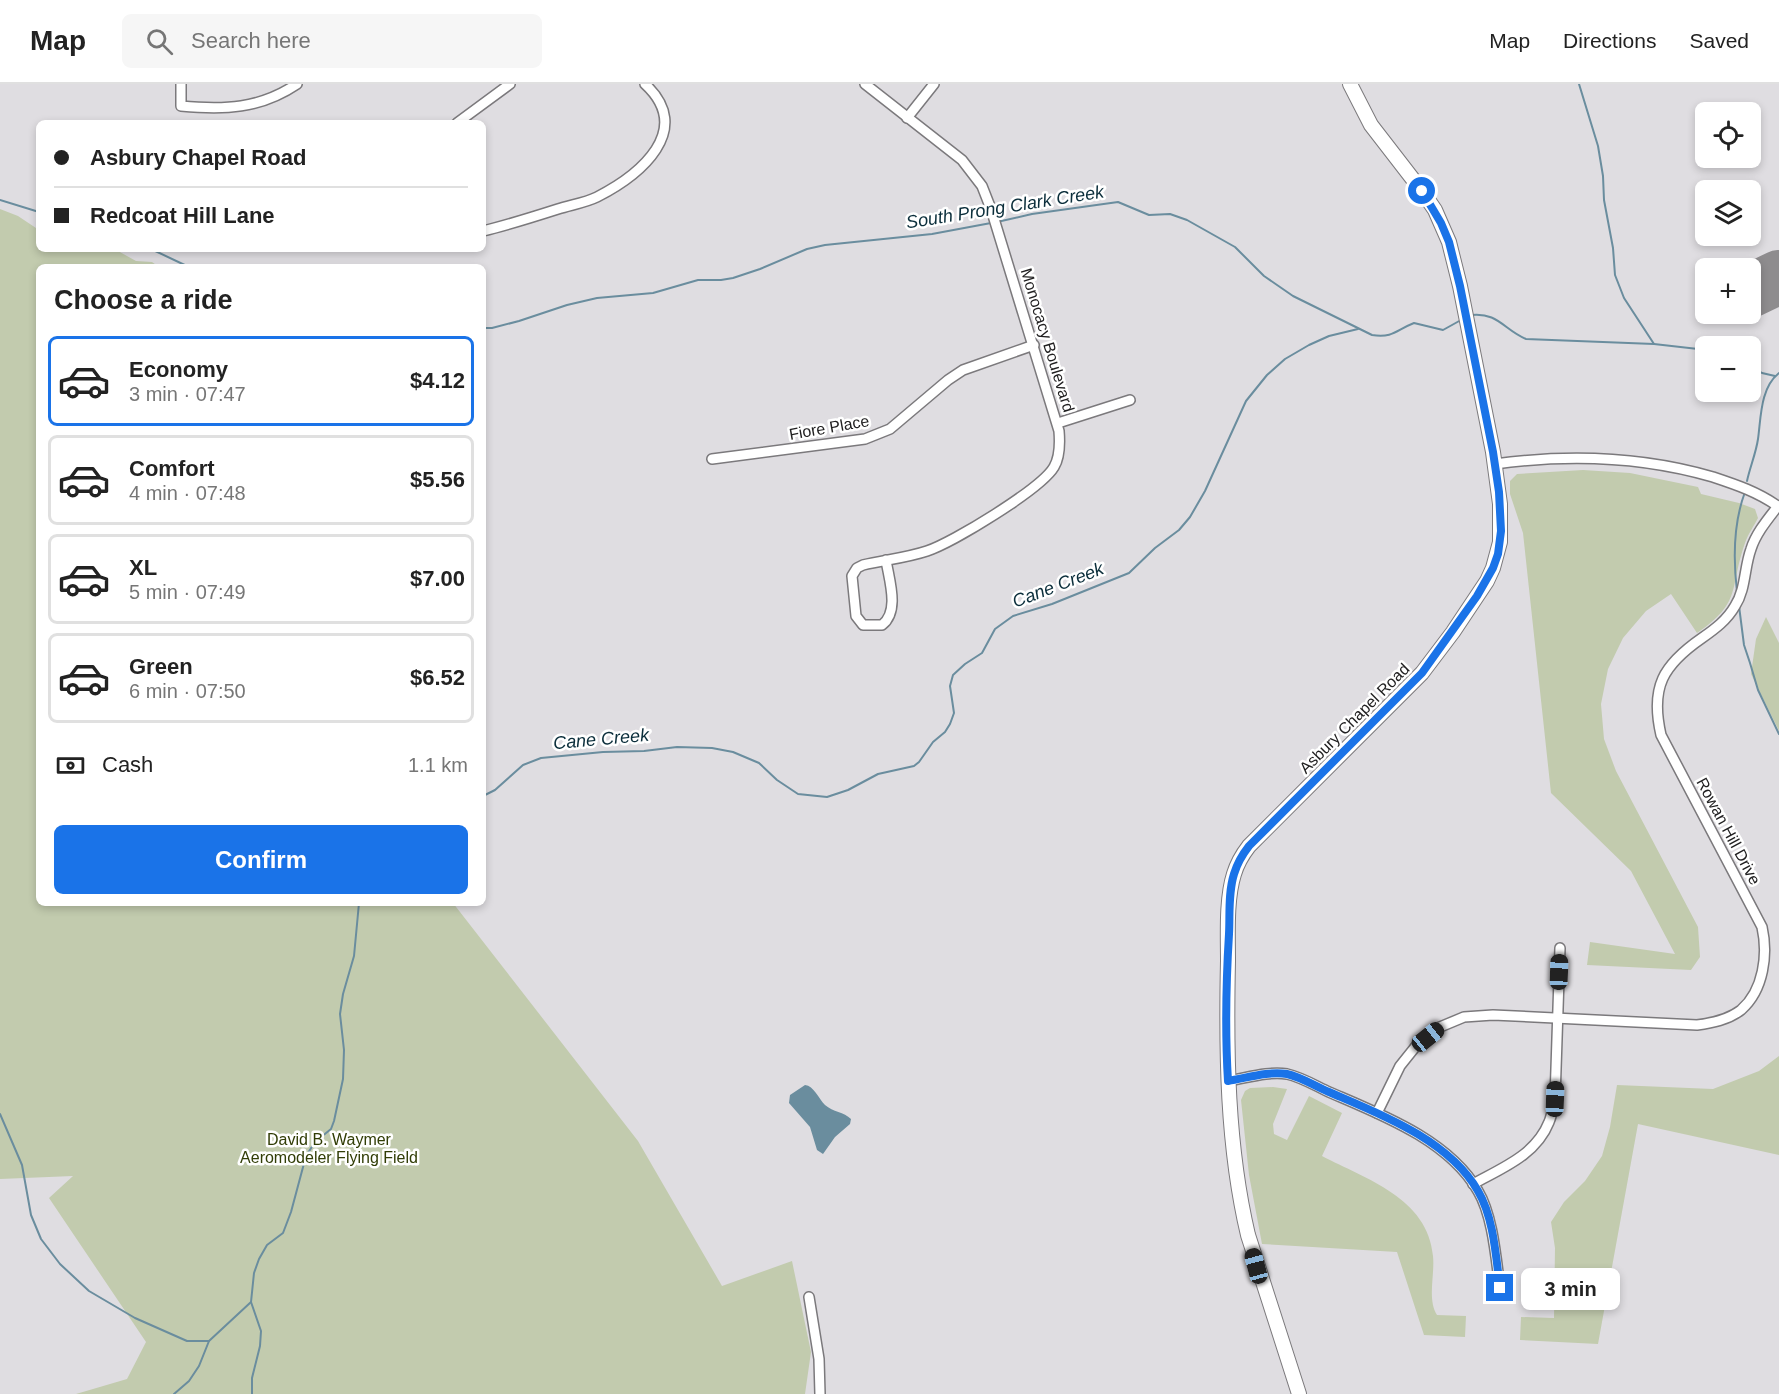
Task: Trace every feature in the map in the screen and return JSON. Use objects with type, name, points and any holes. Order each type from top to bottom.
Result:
[{"type":"main road","name":"Asbury Chapel Road","points":[[1299,1394],[1256,1266],[1242,1210],[1228,1081],[1226,1028],[1231,890],[1238,864],[1249,846],[1422,673],[1477,596],[1493,568],[1500,542],[1500,504],[1495,464],[1449,242],[1435,210],[1371,125],[1350,84]]},
{"type":"street","points":[[181,84],[181,106],[216,109],[239,107],[264,100],[297,84]]},
{"type":"street","points":[[461,120],[510,84]]},
{"type":"street","points":[[486,230],[594,198],[629,177],[654,152],[664,136],[666,123],[663,107],[657,95],[645,84]]},
{"type":"street","name":"Monocacy Boulevard","points":[[865,84],[969,168],[982,186],[1058,423],[1059,440],[1056,465],[1048,477],[1005,508],[942,545],[921,553],[886,560],[863,565],[857,568],[852,576],[856,616],[863,625],[882,625],[891,615],[892,600],[886,560]]},
{"type":"street","points":[[908,118],[934,84]]},
{"type":"street","name":"Fiore Place","points":[[712,459],[844,443],[873,436],[890,429],[963,370],[1034,345]]},
{"type":"street","points":[[1058,423],[1130,400]]},
{"type":"street","points":[[1495,464],[1586,457],[1647,463],[1705,475],[1746,487],[1778,507]]},
{"type":"street","name":"Rowan Hill Drive","points":[[1377,1113],[1400,1066],[1416,1046],[1440,1027],[1464,1017],[1493,1015],[1697,1025],[1717,1022],[1742,1009],[1760,981],[1765,960],[1765,940],[1762,927],[1661,735],[1657,705],[1658,690],[1670,666],[1680,654],[1720,625],[1734,609],[1741,596],[1750,549],[1778,507]]},
{"type":"street","points":[[1473,1184],[1519,1159],[1538,1142],[1550,1122],[1555,1099],[1560,948]]},
{"type":"street","points":[[1228,1081],[1271,1073],[1288,1075],[1377,1113],[1429,1141],[1462,1169],[1479,1192],[1492,1231],[1500,1288]]},
{"type":"street","points":[[809,1297],[819,1359],[820,1394]]},
{"type":"green space","name":"David B. Waymer Aeromodeler Flying Field","points":[[0,209],[18,216],[36,228],[36,252],[120,252],[136,261],[155,264],[36,264],[36,906],[455,906],[638,1141],[722,1286],[792,1261],[811,1352],[805,1394],[76,1394],[127,1379],[146,1342],[49,1198],[73,1176],[0,1179]]},
{"type":"green space","points":[[1583,470],[1630,473],[1698,487],[1701,494],[1755,509],[1758,518],[1746,540],[1732,593],[1722,612],[1697,633],[1671,594],[1646,611],[1623,638],[1608,669],[1601,704],[1604,739],[1616,771],[1698,927],[1700,957],[1691,970],[1587,965],[1590,942],[1675,954],[1631,871],[1551,793],[1523,533],[1510,494],[1510,481],[1517,474]]},
{"type":"green space","points":[[1766,617],[1779,643],[1779,731],[1751,674],[1756,639]]},
{"type":"green space","points":[[1779,1056],[1779,1155],[1638,1124],[1598,1344],[1520,1340],[1521,1317],[1554,1318],[1555,1248],[1551,1222],[1564,1202],[1585,1181],[1602,1156],[1610,1127],[1617,1085],[1713,1089],[1759,1071]]},
{"type":"green space","points":[[1250,1088],[1287,1089],[1273,1124],[1274,1134],[1287,1140],[1309,1096],[1342,1113],[1322,1156],[1375,1182],[1407,1205],[1420,1219],[1429,1236],[1433,1256],[1432,1302],[1434,1309],[1437,1315],[1466,1316],[1465,1337],[1424,1335],[1397,1252],[1262,1244],[1249,1175],[1241,1100],[1245,1091]]},
{"type":"water","points":[[805,1085],[813,1090],[828,1107],[851,1119],[850,1124],[835,1137],[823,1154],[817,1150],[810,1127],[789,1103],[790,1095]]},
{"type":"waterway","points":[[1579,84],[1598,146],[1615,275],[1624,298],[1654,344]]},
{"type":"waterway","name":"South Prong Clark Creek","points":[[0,200],[36,211]]},
{"type":"waterway","name":"South Prong Clark Creek","points":[[997,222],[1032,214],[1118,202],[1149,215],[1170,214],[1187,220],[1235,247],[1264,276],[1293,296],[1372,335],[1390,334],[1414,323],[1443,330],[1461,320]]},
{"type":"waterway","name":"South Prong Clark Creek","points":[[486,328],[519,321],[597,298],[653,293],[698,280],[733,278],[807,249],[825,245],[932,234],[991,223]]},
{"type":"waterway","name":"South Prong Clark Creek","points":[[157,252],[183,264]]},
{"type":"waterway","name":"South Prong Clark Creek","points":[[1471,315],[1488,316],[1526,339],[1654,344],[1695,349]]},
{"type":"waterway","name":"Cane Creek","points":[[486,794],[495,790],[523,765],[541,758],[677,747],[712,748],[733,752],[759,763],[777,780],[798,794],[827,797],[848,790],[878,774],[914,766],[950,724],[954,713],[950,686],[953,675],[982,653],[995,629],[1013,616],[1052,604],[1129,573],[1155,548],[1179,530],[1190,517],[1205,491],[1246,401],[1267,375],[1285,359],[1309,345],[1329,336],[1358,329]]},
{"type":"waterway","name":"South Prong Clark Creek","points":[[1761,372],[1775,376]]},
{"type":"waterway","points":[[1747,481],[1757,444],[1765,395],[1773,379],[1779,373]]},
{"type":"waterway","points":[[1737,592],[1735,541],[1738,516],[1745,492]]},
{"type":"waterway","points":[[1739,606],[1744,645],[1758,690],[1779,734]]},
{"type":"waterway","name":"Cane Creek","points":[[252,1394],[252,1378],[260,1346],[261,1331],[251,1302],[254,1273],[267,1245],[283,1233],[306,1156],[315,1142],[331,1129],[334,1121],[343,1079],[344,1050],[340,1014],[354,956],[359,906]]},
{"type":"waterway","points":[[0,1114],[22,1165],[31,1215],[41,1239],[60,1264],[89,1291],[135,1318],[187,1341],[209,1341]]},
{"type":"waterway","points":[[174,1394],[189,1381],[199,1366],[209,1341],[251,1302]]},
{"type":"runway","points":[[1761,286],[1779,277]]},
{"type":"route","points":[[1422,191],[1435,210],[1449,242],[1460,286],[1499,492],[1501,531],[1498,554],[1487,581],[1422,673],[1249,846],[1241,857],[1233,876],[1230,898],[1227,1067],[1228,1081],[1271,1073],[1288,1075],[1377,1113],[1429,1141],[1462,1169],[1479,1192],[1492,1231],[1500,1288]]}]
